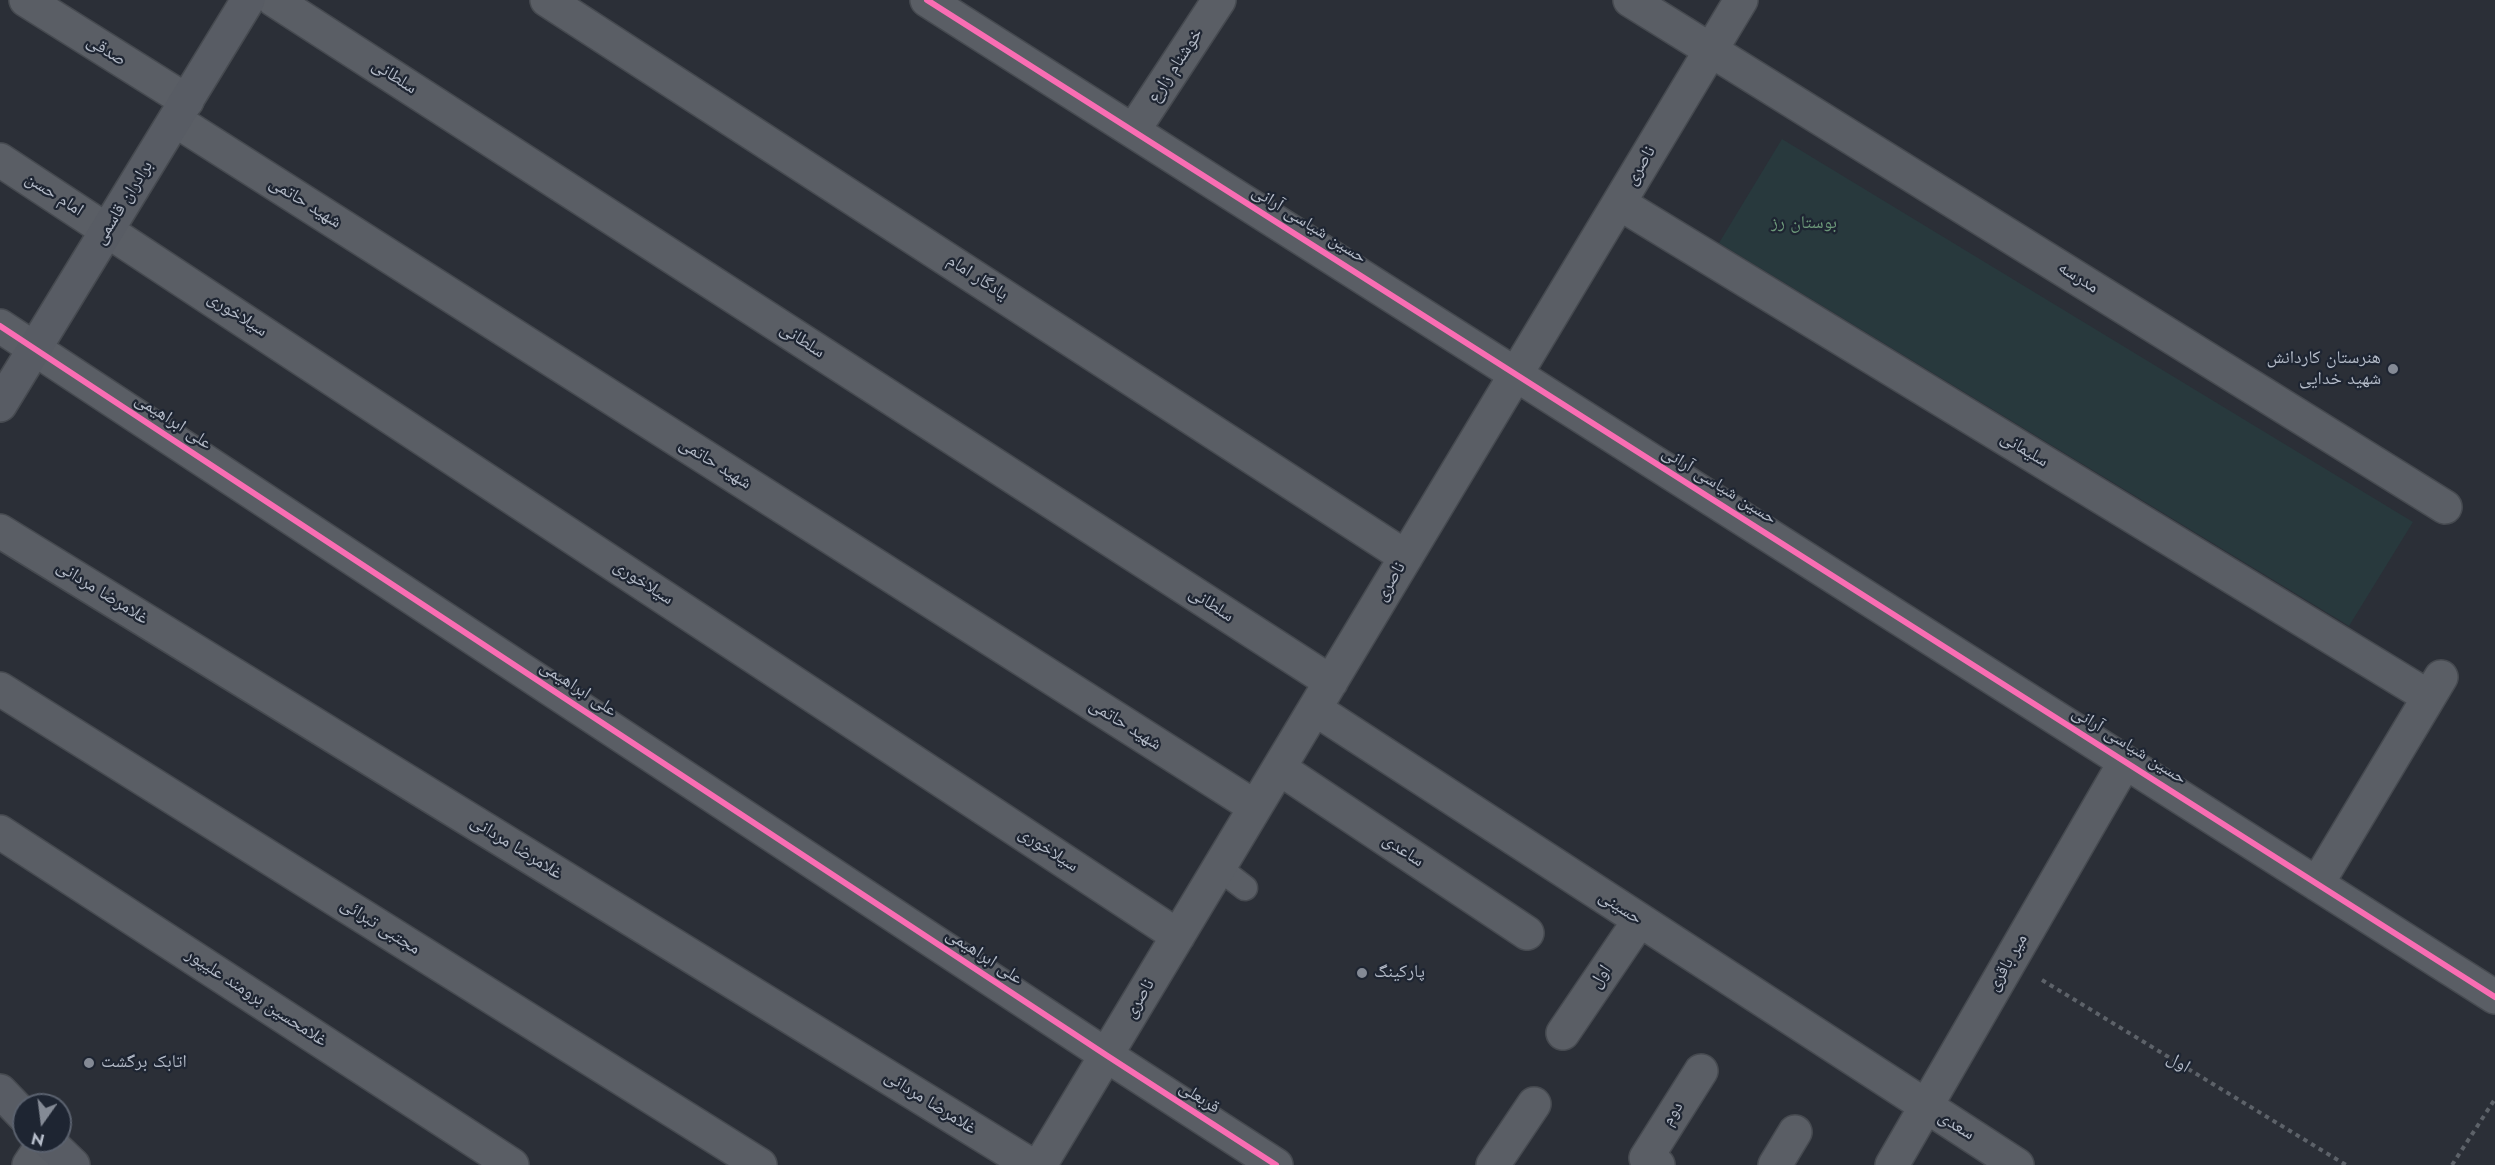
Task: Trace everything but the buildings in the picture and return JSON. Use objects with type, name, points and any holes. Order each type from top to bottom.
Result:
[{"type":"main road","name":"برادران قاسمی","points":[[0,405],[248,0]]},
{"type":"main road","points":[[0,1091],[12,1104]]},
{"type":"main road","points":[[60,1153],[73,1165]]},
{"type":"street","name":"صدقی","points":[[26,0],[181,111]]},
{"type":"street","name":"سلطانی","points":[[274,0],[1323,696]]},
{"type":"street","name":"یادگار امام","points":[[547,0],[1406,557]]},
{"type":"street","name":"حسین شیاسی آرانی","points":[[927,0],[2495,997]]},
{"type":"street","name":"خوشنام زارع","points":[[1133,131],[1219,0]]},
{"type":"street","name":"مدرسه","points":[[1630,0],[2445,507]]},
{"type":"street","name":"ناصری","points":[[1040,1165],[1741,0]]},
{"type":"street","name":"شهید حاتمی","points":[[181,111],[1255,807]]},
{"type":"street","name":"امام حسن","points":[[0,160],[107,230]]},
{"type":"street","name":"سلیمانی","points":[[1619,203],[2435,687],[2317,884]]},
{"type":"street","name":"سیلاخوری","points":[[107,230],[1178,936]]},
{"type":"street","name":"علی ابراهیمی","points":[[0,326],[1106,1056]]},
{"type":"street","name":"غلامرضا مردانی","points":[[0,531],[1031,1165]]},
{"type":"street","name":"مجتبی تبرائی","points":[[0,689],[760,1165]]},
{"type":"street","name":"حسینی","points":[[1323,696],[1640,921],[1925,1107]]},
{"type":"street","name":"میر باقری","points":[[1892,1165],[2125,762]]},
{"type":"street","name":"ساعدی","points":[[1279,768],[1527,933]]},
{"type":"street","name":"غلامحسین برومند علیپور","points":[[0,832],[512,1165]]},
{"type":"street","name":"اول","points":[[1563,1033],[1640,921]]},
{"type":"street","name":"قربعلی","points":[[1106,1056],[1276,1165]]},
{"type":"street","name":"دوم","points":[[1652,1161],[1701,1071]]},
{"type":"street","points":[[1493,1165],[1534,1104]]},
{"type":"street","name":"سعدی","points":[[1925,1107],[2017,1165]]},
{"type":"street","points":[[1776,1165],[1795,1131]]},
{"type":"lane","points":[[1219,868],[1245,888]]},
{"type":"path","points":[[2452,1165],[2495,1099]]},
{"type":"green space","name":"بوستان رز","points":[[1782,139],[2413,522],[2349,626],[1719,243]]},
{"type":"cycle path","points":[[927,0],[2495,997]]},
{"type":"cycle path","points":[[0,326],[1276,1165]]},
{"type":"place","name":"هنرستان کاردانش شهید خدایی","points":[[2393,369]]},
{"type":"place","name":"پارکینگ","points":[[1362,973]]},
{"type":"place","name":"اتابک برگشت","points":[[89,1063]]}]
